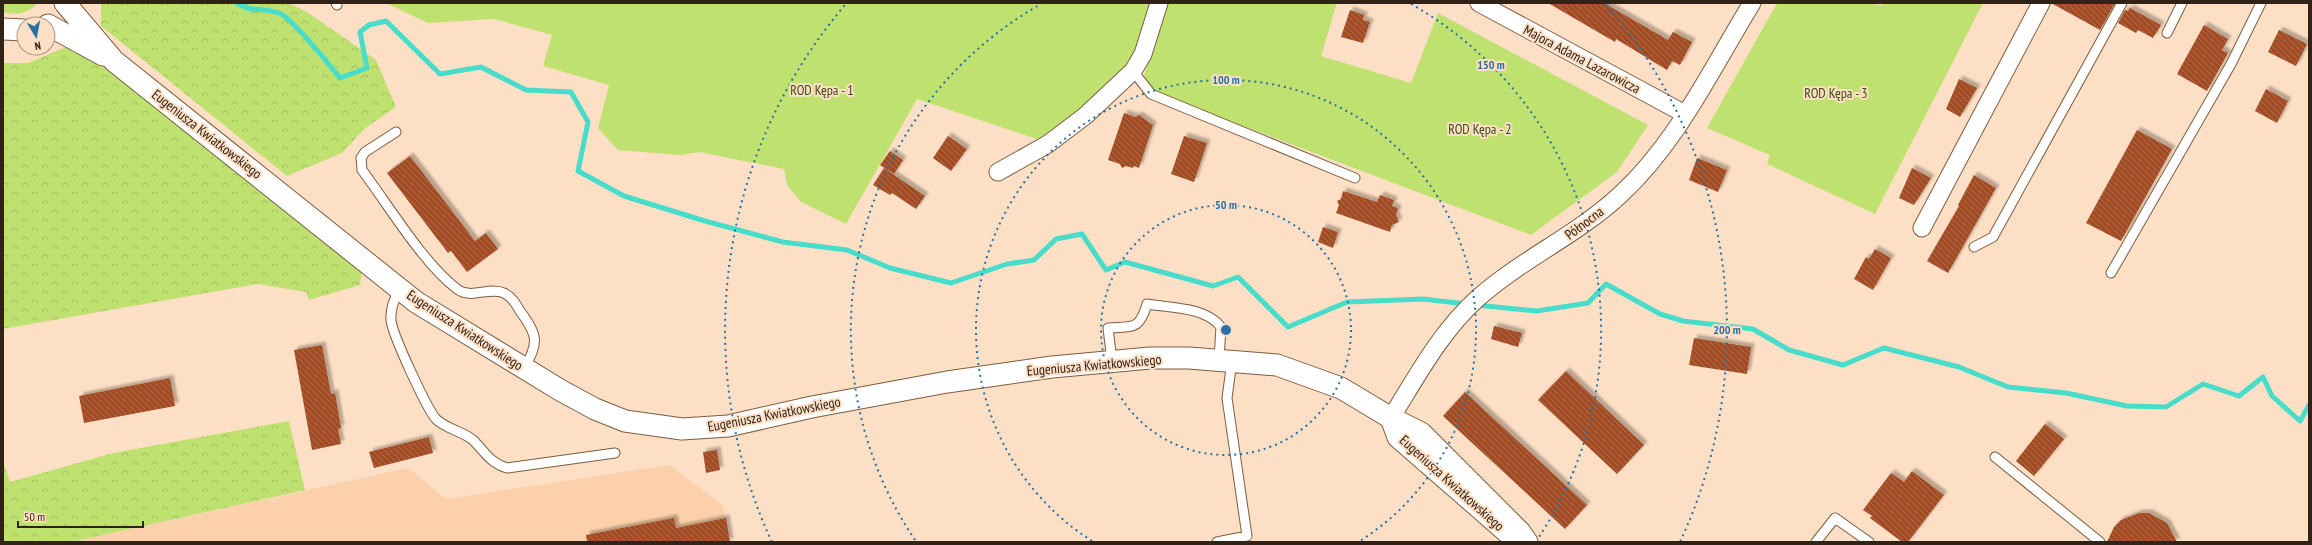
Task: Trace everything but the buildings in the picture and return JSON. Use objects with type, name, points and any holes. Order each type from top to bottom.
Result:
[{"type":"street","points":[[50,16],[59,3]]},
{"type":"street","name":"Eugeniusza Kwiatkowskiego","points":[[65,3],[114,61],[416,302],[524,368],[595,408],[625,421],[682,429],[728,426],[812,407],[947,382],[1052,367],[1112,361],[1150,358],[1225,359],[1277,365],[1307,374],[1341,388],[1391,418],[1421,432],[1520,532],[1527,542]]},
{"type":"street","points":[[998,172],[1048,144],[1085,116],[1132,71],[1143,54],[1159,3]]},
{"type":"street","name":"Majora Adama Lazarowicza","points":[[1479,3],[1685,114]]},
{"type":"street","name":"Północna","points":[[1391,418],[1439,342],[1478,298],[1590,221],[1621,194],[1648,166],[1685,114],[1752,3]]},
{"type":"street","points":[[1922,228],[2041,3]]},
{"type":"street","points":[[3,29],[16,28]]},
{"type":"street","name":"Eugeniusza Kwiatkowskiego","points":[[56,33],[114,61]]},
{"type":"street","name":"Eugeniusza Kwiatkowskiego","points":[[1391,418],[1398,437],[1506,532],[1521,542]]},
{"type":"lane","points":[[1974,247],[1993,236],[2122,3]]},
{"type":"lane","points":[[2167,32],[2182,3]]},
{"type":"lane","points":[[2111,273],[2231,64],[2261,3]]},
{"type":"lane","points":[[1132,71],[1151,94],[1355,178]]},
{"type":"lane","points":[[396,132],[365,152],[361,158],[362,170],[430,262],[457,289],[468,294],[495,291],[504,293],[511,298],[532,327],[535,335],[535,345],[524,368]]},
{"type":"lane","points":[[400,288],[391,309],[392,327],[398,345],[438,420],[466,434],[489,459],[497,465],[507,468],[615,453]]},
{"type":"lane","points":[[1112,361],[1108,328],[1138,324],[1142,320],[1148,304],[1199,313],[1214,319],[1220,327],[1225,359],[1227,398],[1248,536],[1217,542]]},
{"type":"lane","points":[[1995,458],[2100,542]]},
{"type":"lane","points":[[1816,542],[1835,518],[1869,542]]},
{"type":"shaded area","points":[[670,465],[723,506],[731,542],[72,542],[408,468],[446,499]]},
{"type":"green space","points":[[3,3],[38,3],[31,9],[22,13],[13,14],[3,12]]},
{"type":"green space","points":[[101,3],[289,3],[307,12],[376,60],[396,107],[364,129],[342,153],[287,176],[101,26]]},
{"type":"green space","name":"ROD Kępa - 1","points":[[386,3],[1151,3],[1132,63],[1043,141],[917,99],[846,224],[801,202],[787,185],[784,169],[699,152],[680,155],[618,150],[598,128],[609,85],[543,66],[552,35],[495,19],[428,23]]},
{"type":"green space","name":"ROD Kępa - 2","points":[[1166,3],[1337,3],[1321,56],[1411,83],[1438,13],[1648,125],[1617,172],[1531,235],[1161,95],[1151,88],[1144,76]]},
{"type":"green space","name":"ROD Kępa - 3","points":[[1777,3],[1874,3],[1881,6],[1882,3],[1983,3],[1875,214],[1767,164],[1770,155],[1707,128]]},
{"type":"green space","points":[[71,45],[110,71],[362,270],[360,285],[309,300],[306,292],[258,284],[3,329],[3,63],[28,63],[45,56],[56,56],[56,51]]},
{"type":"green space","points":[[289,421],[305,490],[72,542],[3,542],[3,461],[10,482],[113,453]]},
{"type":"waterway","points":[[237,3],[247,8],[276,12],[287,18],[302,33],[340,78],[367,68],[360,32],[369,25],[386,21],[440,74],[481,67],[526,90],[571,92],[588,122],[578,171],[624,196],[705,221],[783,242],[847,250],[890,268],[951,283],[1007,264],[1034,260],[1056,239],[1082,234],[1106,270],[1125,262],[1213,286],[1238,277],[1288,327],[1347,302],[1423,299],[1466,304]]},
{"type":"waterway","points":[[1476,305],[1537,311],[1588,303],[1606,284],[1660,314],[1683,321],[1753,329],[1789,350],[1843,365],[1884,348],[1959,367],[2008,387],[2066,393],[2127,406],[2166,407],[2203,384],[2239,396],[2263,377],[2272,396],[2300,421],[2309,405]]}]
